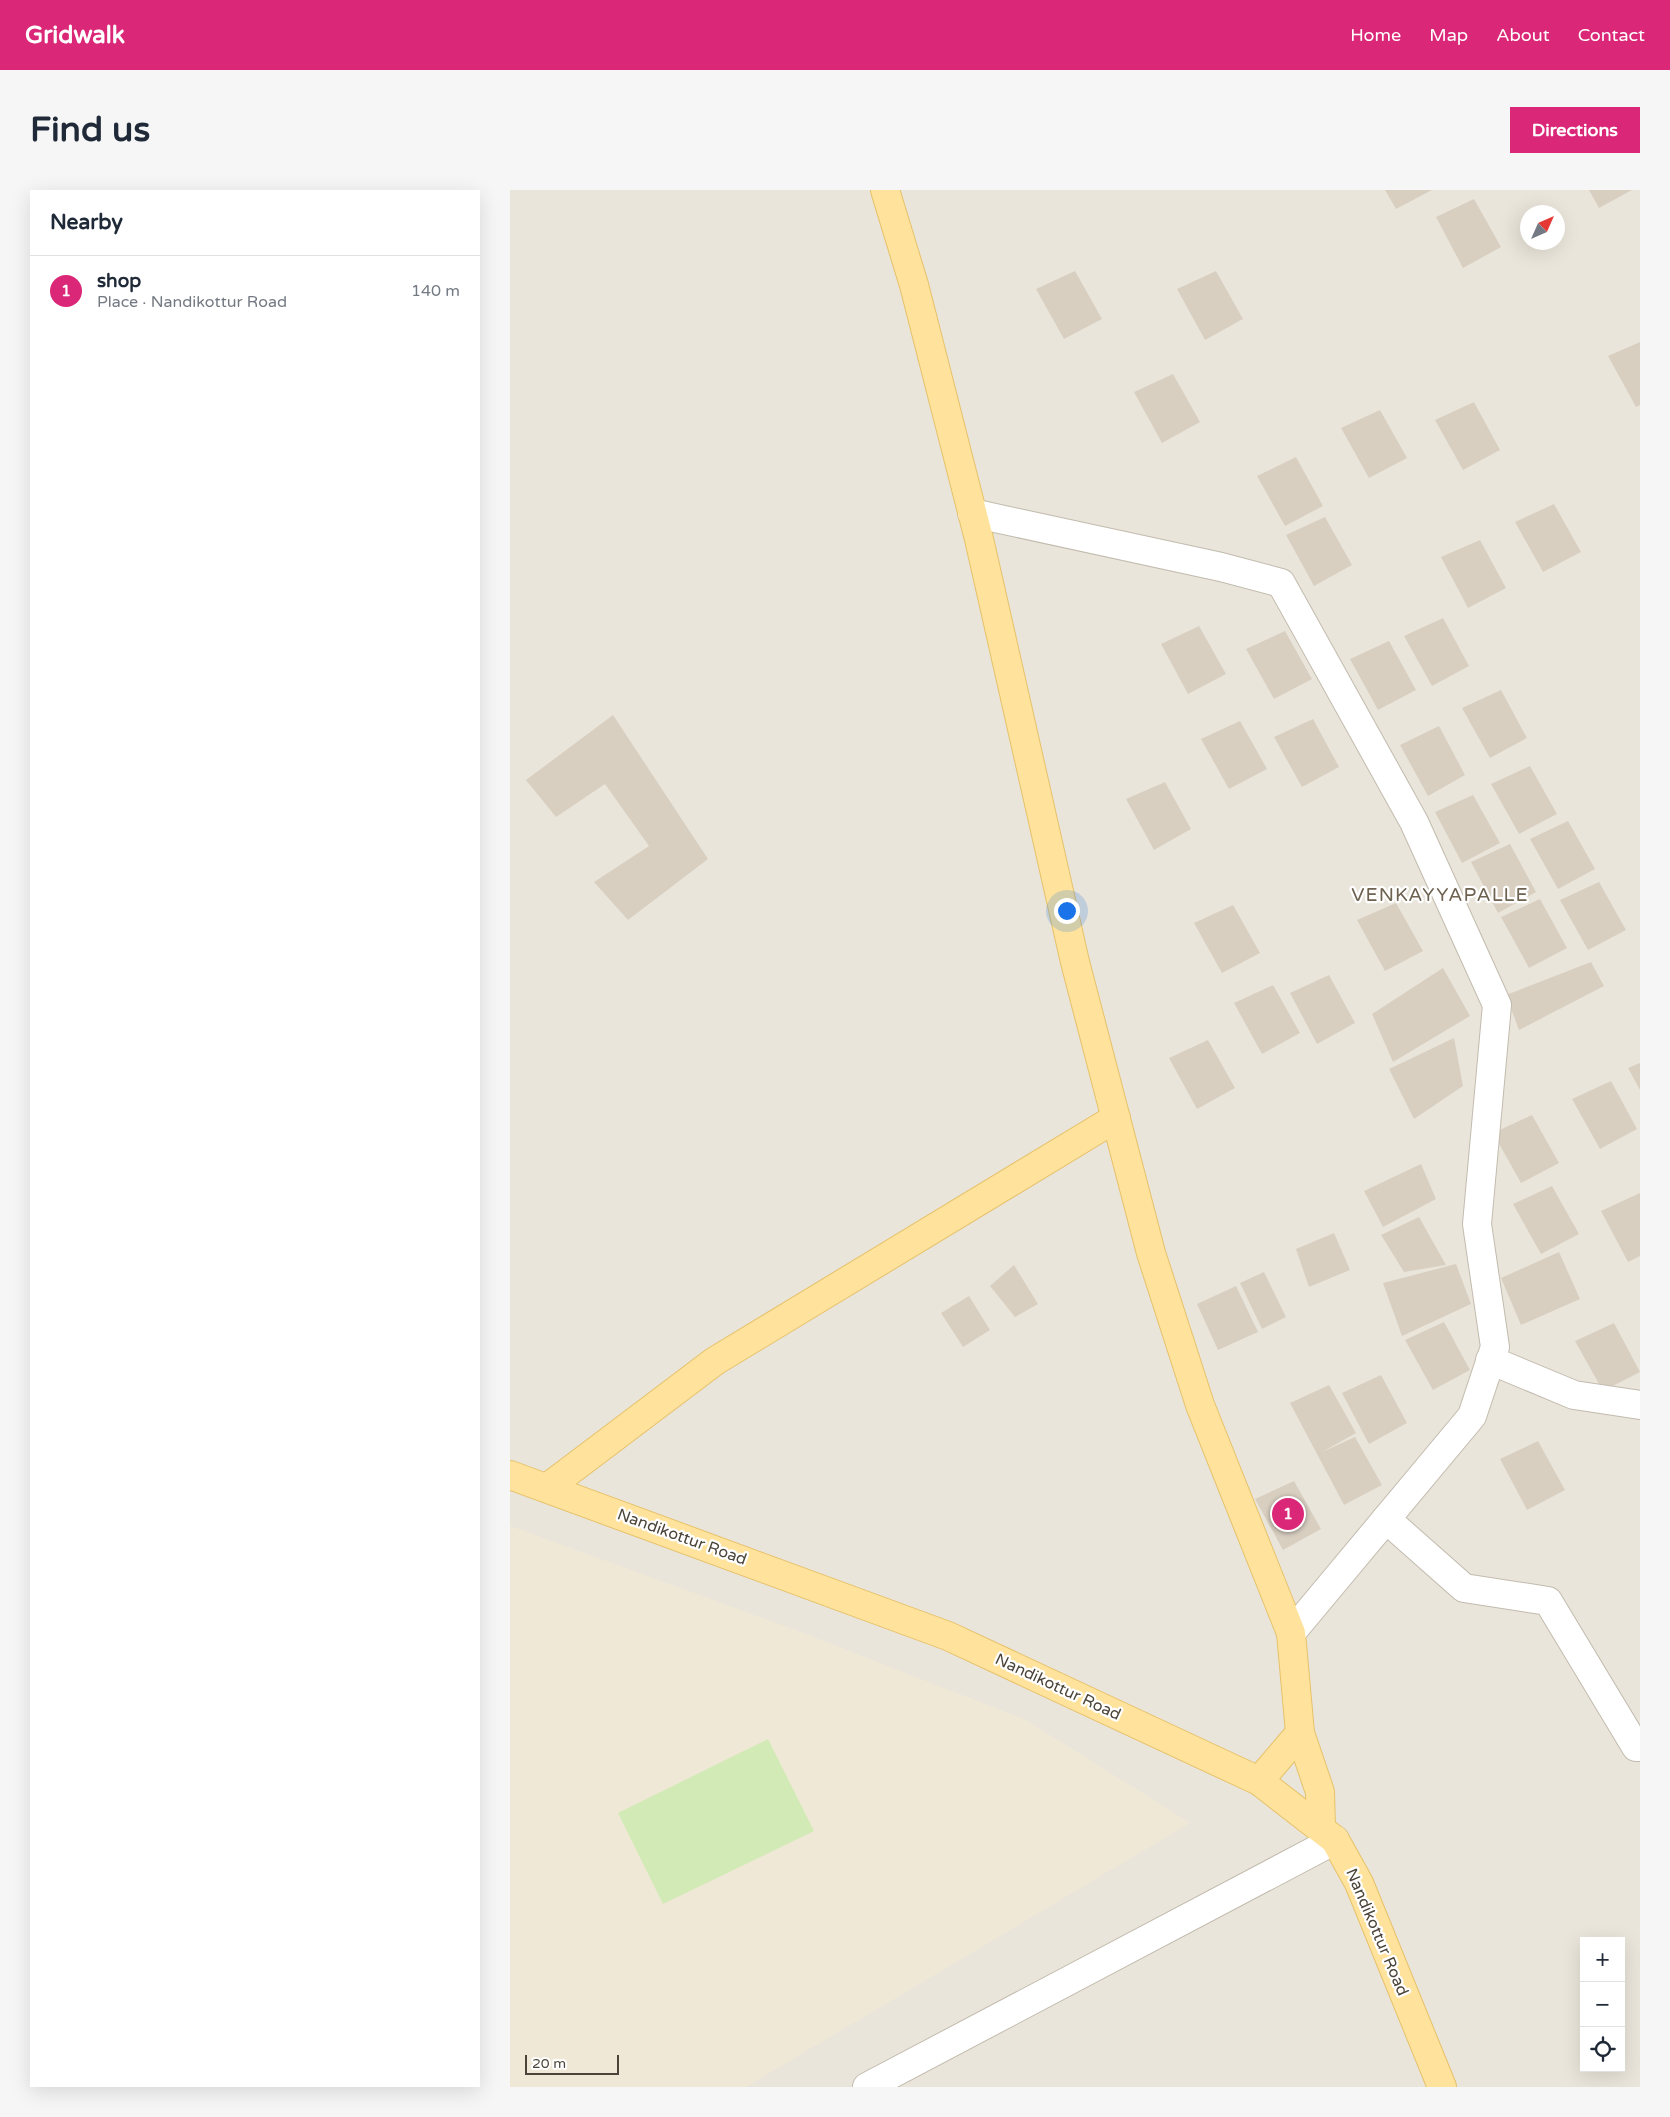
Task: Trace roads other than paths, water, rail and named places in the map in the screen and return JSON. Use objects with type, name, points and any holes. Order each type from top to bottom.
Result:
[{"type":"main road","points":[[885,190],[914,285],[972,513],[1075,962],[1151,1253],[1200,1405],[1291,1632],[1300,1733],[1320,1792],[1328,1834]]},
{"type":"main road","points":[[547,1488],[715,1361],[1116,1118]]},
{"type":"main road","name":"Nandikottur Road","points":[[510,1475],[948,1636],[1259,1781],[1328,1834],[1359,1884],[1442,2087]]},
{"type":"main road","points":[[1259,1781],[1300,1733]]},
{"type":"street","points":[[972,513],[1221,567],[1281,583],[1414,822],[1497,1005],[1477,1224],[1494,1347],[1472,1416],[1291,1632]]},
{"type":"street","points":[[1490,1360],[1574,1395],[1640,1405]]},
{"type":"street","points":[[1386,1519],[1464,1588],[1548,1601],[1636,1747],[1640,1747]]},
{"type":"street","points":[[867,2087],[1328,1834]]},
{"type":"place","name":"shop","points":[[1288,1514]]},
{"type":"district","name":"VENKAYYAPALLE","points":[[1440,895]]}]
